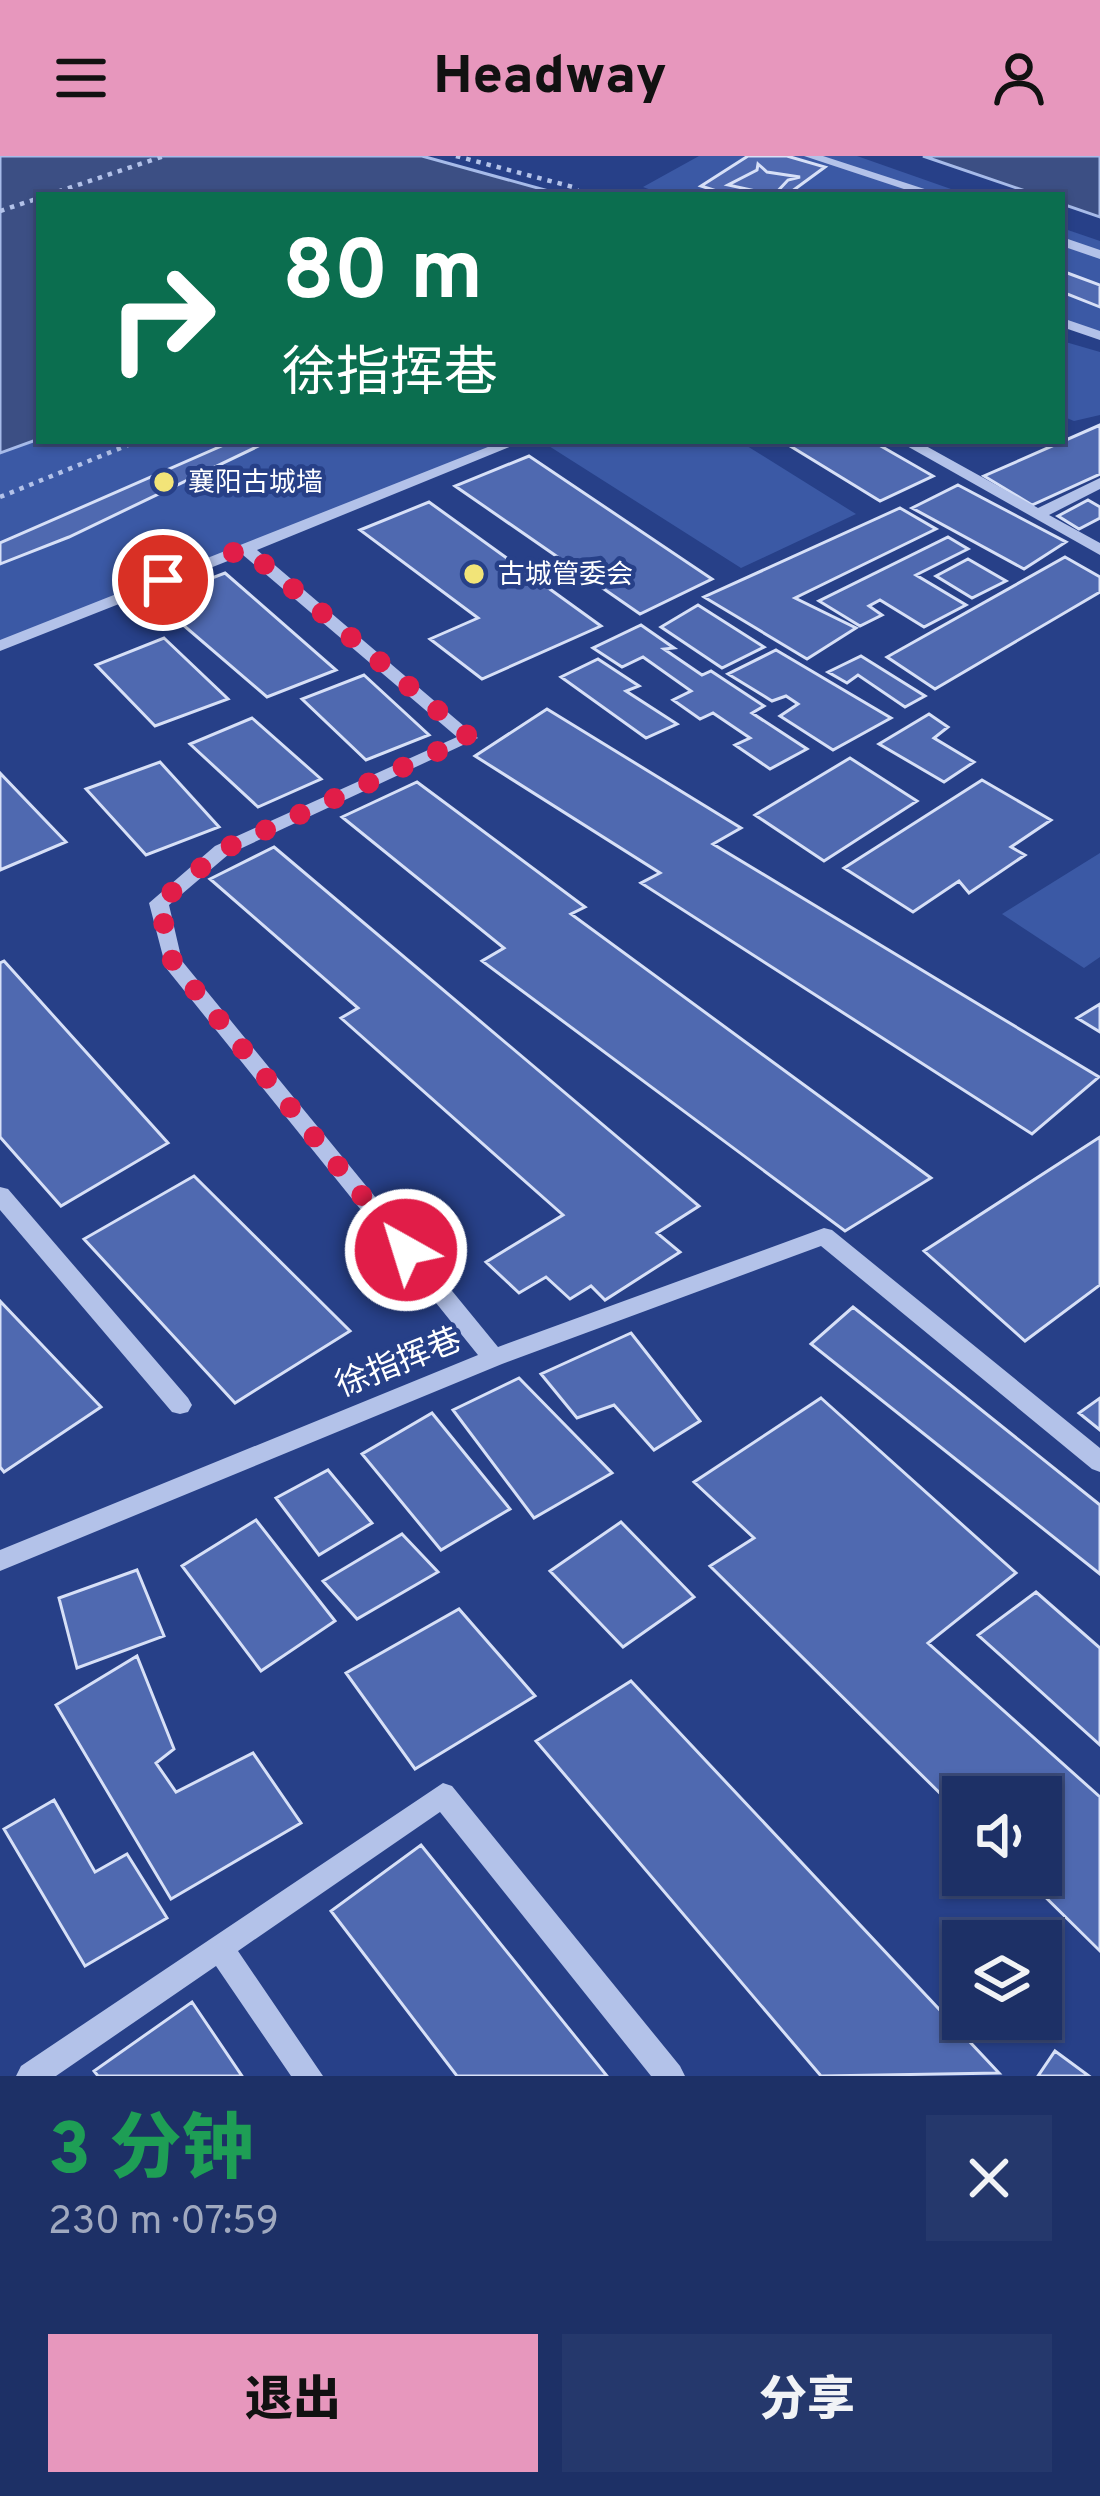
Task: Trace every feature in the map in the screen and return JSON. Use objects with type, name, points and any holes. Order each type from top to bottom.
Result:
[{"type":"street","points":[[810,156],[926,192]]},
{"type":"street","points":[[1065,242],[1100,255]]},
{"type":"street","points":[[1065,323],[1100,336]]},
{"type":"street","points":[[0,646],[508,444]]},
{"type":"street","points":[[911,444],[1100,550]]},
{"type":"street","points":[[1037,515],[1100,483]]},
{"type":"street","name":"徐指挥巷","points":[[0,1561],[494,1358],[173,963],[159,903],[222,850],[469,737],[245,548]]},
{"type":"street","points":[[0,1195],[180,1405]]},
{"type":"street","points":[[494,1358],[824,1235],[1100,1462]]},
{"type":"street","points":[[31,2076],[443,1795],[670,2076]]},
{"type":"street","points":[[219,1948],[308,2076]]},
{"type":"path","points":[[57,192],[164,156]]},
{"type":"path","points":[[456,156],[579,192]]},
{"type":"path","points":[[0,211],[36,199]]},
{"type":"path","points":[[0,496],[130,444]]},
{"type":"shaded area","points":[[0,156],[422,156],[552,192],[36,192],[36,440],[0,453]]},
{"type":"shaded area","points":[[699,156],[857,156],[959,192],[657,192],[643,187]]},
{"type":"shaded area","points":[[923,156],[1100,156],[1100,217],[1065,205],[1065,192],[1028,192]]},
{"type":"shaded area","points":[[1065,229],[1100,241],[1100,283],[1082,299],[1100,307],[1100,336],[1065,323]]},
{"type":"shaded area","points":[[1065,342],[1100,352],[1100,415],[1074,421],[1065,417]]},
{"type":"shaded area","points":[[36,440],[36,444],[508,444],[0,646],[0,453]]},
{"type":"shaded area","points":[[546,444],[744,444],[856,514],[741,568]]},
{"type":"shaded area","points":[[1100,853],[1100,957],[1084,968],[1002,914]]},
{"type":"building","points":[[748,156],[787,156],[825,167],[795,189],[804,192],[720,192],[701,186]]},
{"type":"building","points":[[758,164],[767,172],[800,177],[788,180],[777,192],[728,185],[757,170]]},
{"type":"building","points":[[1065,272],[1100,285],[1100,307],[1065,293]]},
{"type":"building","points":[[1100,425],[1100,474],[1032,505],[984,476],[1065,444]]},
{"type":"building","name":"襄阳古城墙","points":[[226,444],[263,444],[69,537],[0,564],[0,543]]},
{"type":"building","points":[[787,444],[877,444],[933,476],[880,501]]},
{"type":"building","points":[[529,456],[712,579],[640,614],[455,486]]},
{"type":"building","points":[[958,485],[1066,542],[1024,569],[912,508]]},
{"type":"building","points":[[1088,500],[1100,507],[1100,518],[1079,529],[1058,516]]},
{"type":"building","name":"古城管委会","points":[[429,502],[601,626],[482,679],[430,639],[478,618],[360,530]]},
{"type":"building","points":[[900,508],[936,529],[795,598],[856,628],[807,659],[704,597]]},
{"type":"building","points":[[948,537],[968,549],[916,575],[966,605],[924,627],[880,600],[869,606],[882,615],[860,626],[819,601]]},
{"type":"building","points":[[1065,557],[1100,577],[1100,592],[935,689],[887,657]]},
{"type":"building","points":[[968,559],[1006,581],[972,598],[936,576]]},
{"type":"building","points":[[225,573],[336,670],[267,697],[154,600]]},
{"type":"building","points":[[698,605],[764,647],[722,668],[661,627]]},
{"type":"building","points":[[641,625],[674,648],[664,649],[702,675],[711,671],[764,706],[752,713],[807,749],[770,769],[735,745],[750,738],[713,713],[700,719],[673,700],[691,691],[643,657],[622,667],[593,648]]},
{"type":"building","points":[[164,638],[228,699],[155,726],[96,665]]},
{"type":"building","points":[[776,650],[891,718],[833,750],[780,716],[798,704],[786,696],[772,701],[728,674]]},
{"type":"building","points":[[861,656],[925,696],[905,707],[858,675],[847,683],[828,672]]},
{"type":"building","points":[[598,659],[639,686],[626,691],[677,724],[646,738],[561,677]]},
{"type":"building","points":[[364,675],[429,735],[366,760],[302,699]]},
{"type":"building","points":[[547,709],[741,828],[713,844],[1099,1077],[1032,1134],[641,883],[660,873],[475,756]]},
{"type":"building","points":[[929,714],[948,727],[934,738],[974,762],[944,782],[879,744]]},
{"type":"building","points":[[252,718],[321,779],[258,807],[190,744]]},
{"type":"building","points":[[850,758],[917,801],[824,861],[755,815]]},
{"type":"building","points":[[160,762],[219,827],[146,855],[86,789]]},
{"type":"building","points":[[0,773],[66,842],[0,870]]},
{"type":"building","points":[[982,780],[1051,820],[1011,847],[1025,855],[969,893],[959,881],[913,912],[844,868]]},
{"type":"building","points":[[417,782],[585,907],[571,914],[931,1178],[845,1231],[482,961],[504,948],[342,817]]},
{"type":"building","points":[[274,847],[699,1206],[657,1233],[680,1252],[605,1300],[591,1286],[570,1299],[546,1277],[519,1293],[486,1262],[563,1215],[341,1018],[358,1008],[210,879]]},
{"type":"building","points":[[4,961],[168,1143],[61,1206],[0,1137],[0,963]]},
{"type":"building","points":[[1100,1004],[1100,1032],[1077,1018]]},
{"type":"building","points":[[1100,1137],[1100,1285],[1025,1341],[924,1251]]},
{"type":"building","points":[[194,1176],[350,1331],[235,1403],[84,1239]]},
{"type":"building","points":[[0,1301],[101,1407],[4,1472],[0,1467]]},
{"type":"building","points":[[853,1307],[1100,1505],[1100,1574],[811,1344]]},
{"type":"building","points":[[631,1333],[700,1421],[654,1450],[614,1405],[577,1418],[541,1374]]},
{"type":"building","points":[[519,1378],[612,1473],[534,1518],[453,1410]]},
{"type":"building","points":[[821,1398],[1016,1573],[928,1643],[1100,1797],[1100,1951],[1044,1896],[1062,1896],[1062,1776],[942,1776],[942,1795],[710,1566],[754,1538],[694,1482]]},
{"type":"building","points":[[1100,1398],[1100,1430],[1079,1413]]},
{"type":"building","points":[[432,1413],[510,1509],[441,1550],[362,1454]]},
{"type":"building","points":[[328,1470],[372,1523],[319,1555],[276,1498]]},
{"type":"building","points":[[256,1520],[335,1621],[261,1671],[182,1566]]},
{"type":"building","points":[[621,1522],[694,1597],[623,1647],[550,1571]]},
{"type":"building","points":[[402,1534],[438,1572],[357,1619],[323,1581]]},
{"type":"building","points":[[137,1570],[164,1636],[77,1668],[59,1598]]},
{"type":"building","points":[[1036,1592],[1100,1648],[1100,1745],[978,1635]]},
{"type":"building","points":[[459,1609],[535,1696],[415,1769],[346,1673]]},
{"type":"building","points":[[137,1656],[174,1749],[156,1763],[176,1792],[253,1753],[301,1823],[171,1899],[56,1705]]},
{"type":"building","points":[[631,1681],[942,2012],[942,2040],[968,2040],[999,2073],[821,2076],[536,1741]]},
{"type":"building","points":[[54,1800],[95,1872],[127,1854],[167,1918],[85,1966],[4,1829]]},
{"type":"building","points":[[421,1845],[607,2076],[457,2076],[331,1911]]},
{"type":"building","points":[[192,2002],[242,2076],[98,2076],[94,2071]]},
{"type":"building","points":[[1055,2051],[1089,2076],[1038,2076]]},
{"type":"place","name":"襄阳古城墙","points":[[164,482]]},
{"type":"place","name":"古城管委会","points":[[474,574]]},
{"type":"route","points":[[163,580],[245,548],[469,737],[222,850],[159,903],[173,963],[406,1250]]}]
